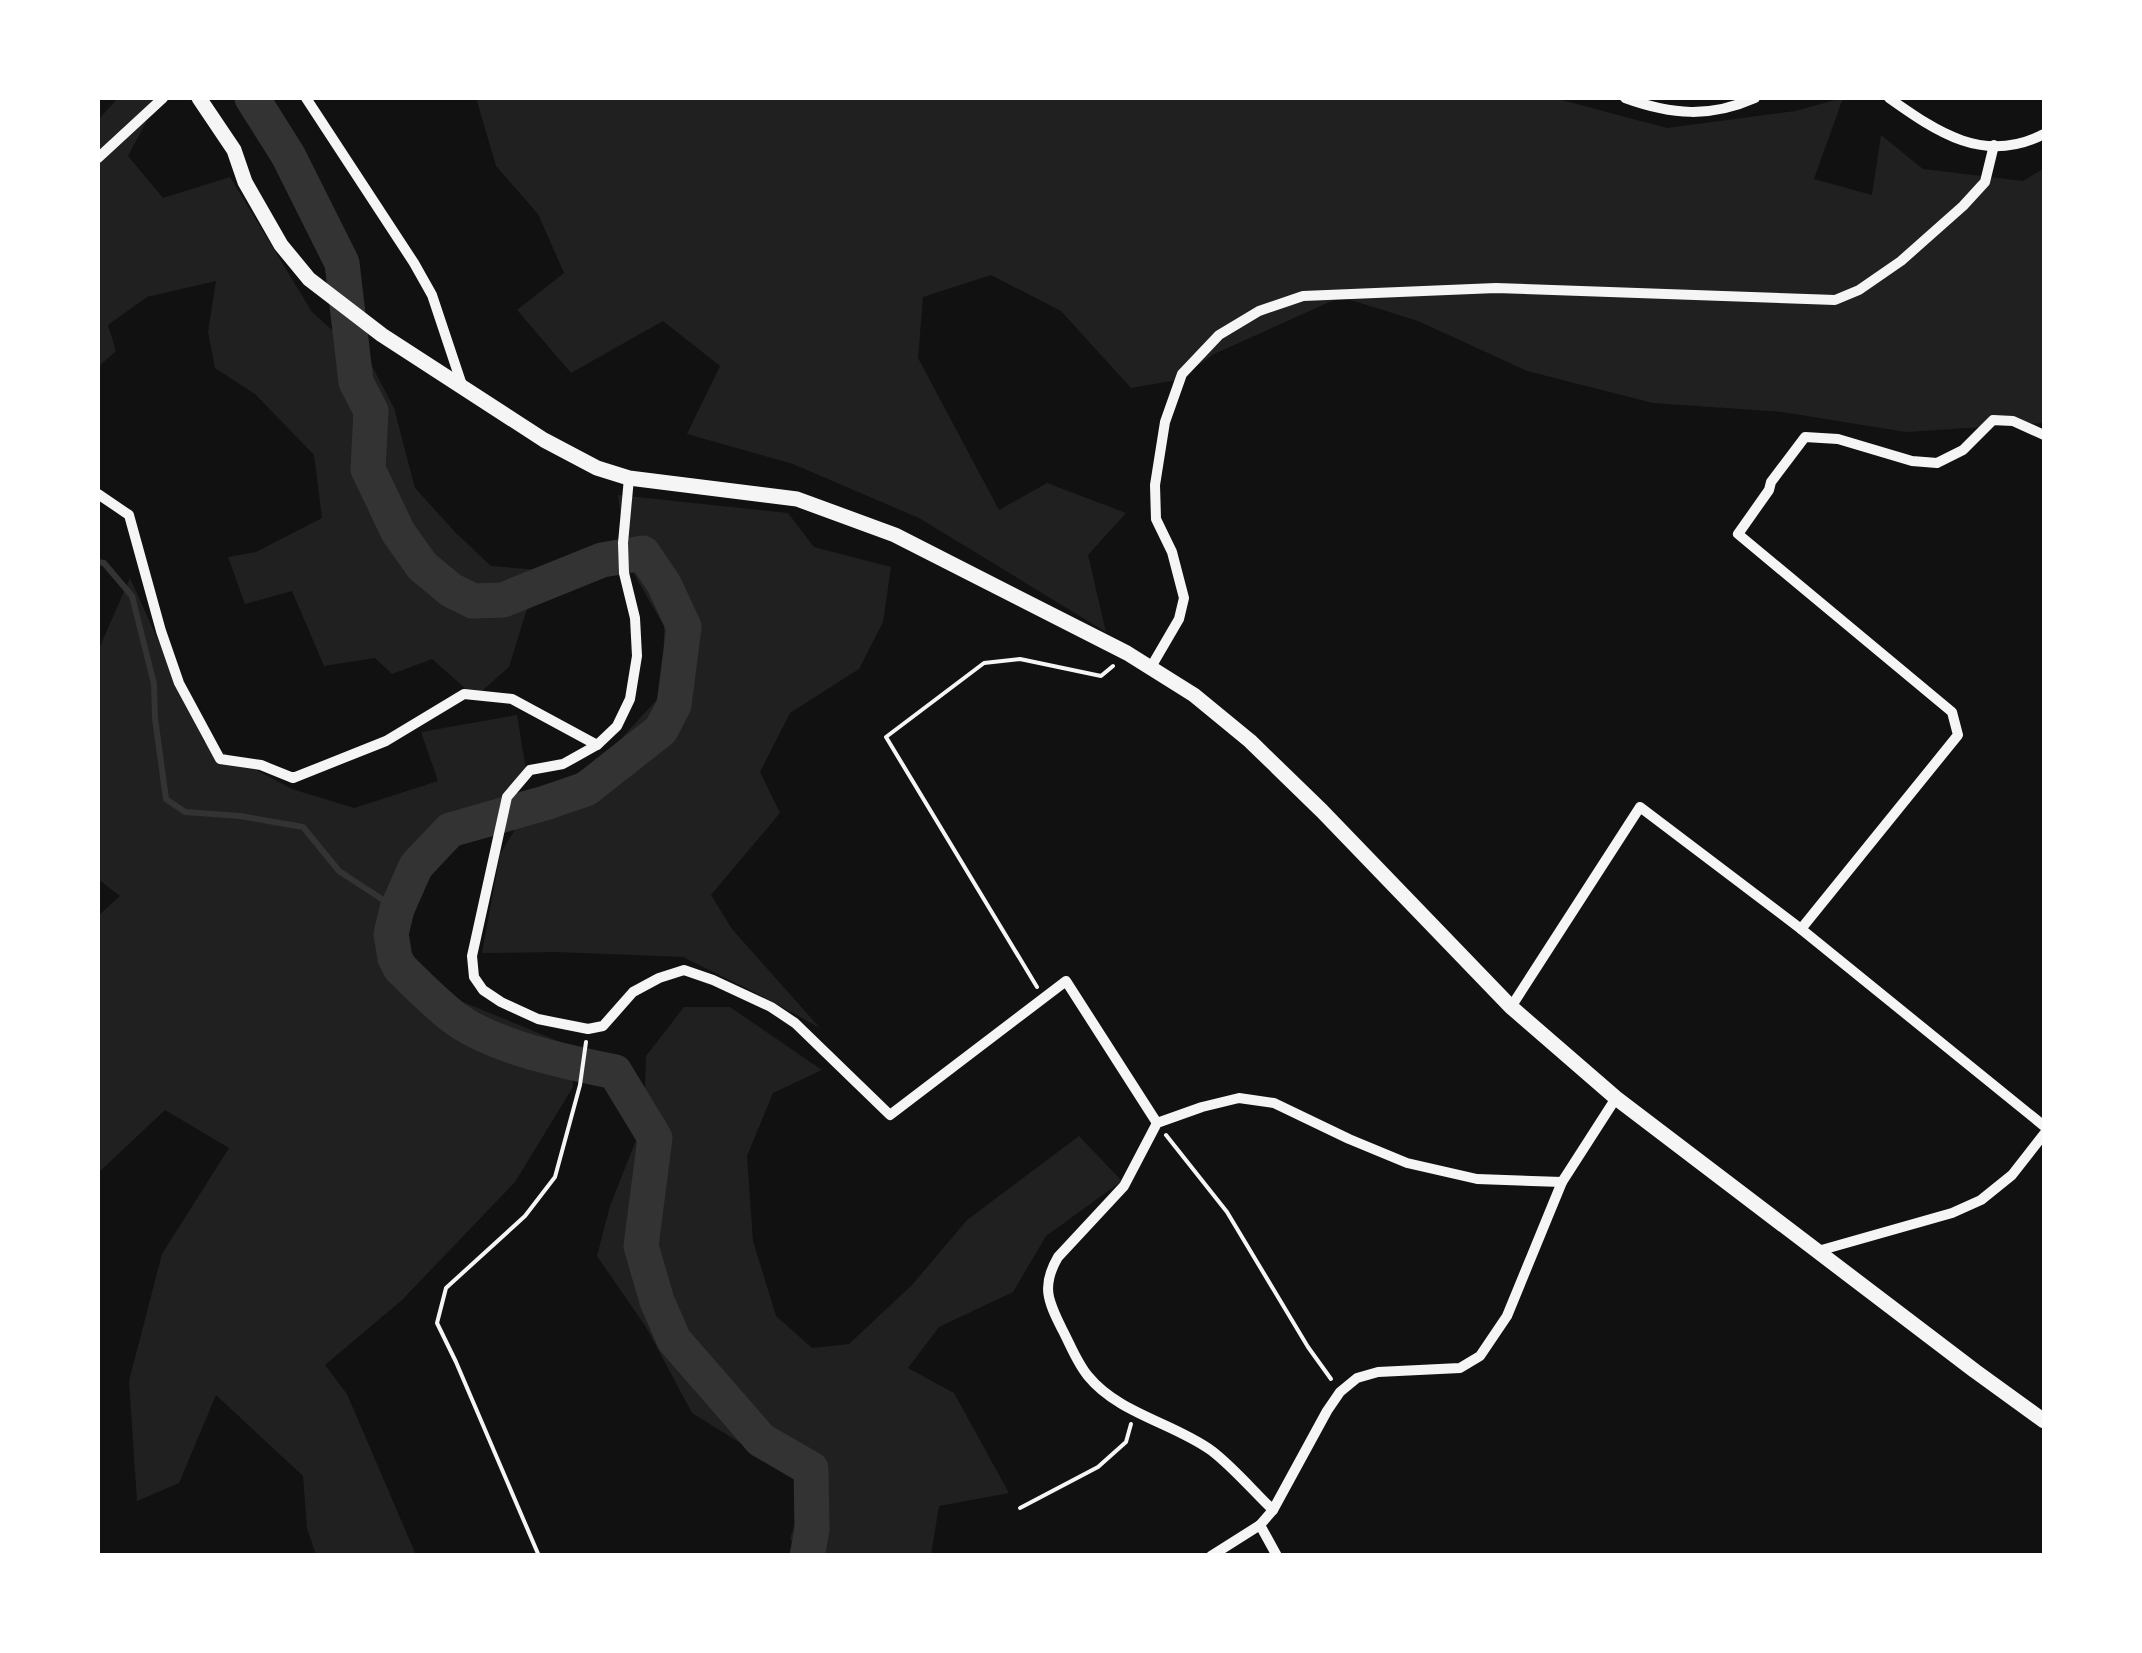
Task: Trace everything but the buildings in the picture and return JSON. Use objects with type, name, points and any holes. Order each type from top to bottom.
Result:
[{"type":"main road","points":[[199,98],[234,150],[246,182],[281,245],[309,279],[382,334],[544,440],[598,468],[629,478],[798,499],[895,535],[1127,653],[1194,695],[1250,740],[1512,1007],[1616,1098],[2044,1420]]},
{"type":"street","points":[[98,158],[163,98]]},
{"type":"street","points":[[306,98],[432,295],[462,386]]},
{"type":"street","points":[[1626,98],[1644,105],[1710,113],[1755,98]]},
{"type":"street","points":[[1889,98],[1930,127],[1962,142],[2006,146],[2044,134]]},
{"type":"street","points":[[1151,667],[1179,619],[1184,598],[1172,552],[1156,519],[1155,485],[1166,422],[1182,374],[1219,334],[1259,311],[1303,296],[1496,288],[1835,300],[1859,290],[1901,261],[1963,206],[1985,182],[1994,145]]},
{"type":"street","points":[[1800,930],[1958,735],[1952,712],[1738,534],[1805,437],[1838,439],[1912,461],[1936,463],[1963,450],[1994,420],[2013,421],[2044,435]]},
{"type":"street","points":[[629,478],[624,573],[635,618],[637,656],[630,699],[617,726],[596,745],[563,764],[530,770],[507,797],[472,956],[474,977],[483,990],[538,1018],[588,1029],[603,1026],[633,992],[684,970],[771,1006],[796,1023],[890,1114],[1066,981],[1157,1123]]},
{"type":"street","points":[[98,494],[129,515],[179,682],[220,758],[261,765],[293,778],[386,741],[464,694],[512,698],[596,745]]},
{"type":"street","points":[[1512,1007],[1640,807],[2044,1126]]},
{"type":"street","points":[[1273,1510],[1211,1450],[1095,1384],[1084,1372],[1049,1302],[1047,1287],[1058,1257],[1124,1186],[1157,1123],[1239,1098],[1274,1103],[1407,1163],[1477,1179],[1562,1182]]},
{"type":"street","points":[[1211,1556],[1260,1525],[1273,1510],[1327,1411],[1340,1392],[1357,1378],[1378,1372],[1460,1368],[1480,1356],[1507,1316],[1562,1182],[1616,1098]]},
{"type":"street","points":[[1818,1252],[1952,1213],[1981,1200],[2012,1175],[2044,1134]]},
{"type":"street","points":[[1260,1525],[1277,1556]]},
{"type":"path","points":[[1044,998],[886,736],[984,663],[1020,659],[1102,676],[1127,653]]},
{"type":"path","points":[[539,1556],[436,1323],[446,1288],[524,1216],[555,1177],[585,1053]]},
{"type":"path","points":[[1157,1123],[1227,1212],[1308,1348],[1340,1392]]},
{"type":"path","points":[[1020,1508],[1098,1467],[1126,1442],[1136,1410]]},
{"type":"shaded area","points":[[118,98],[159,98],[128,156],[163,198],[230,177],[312,312],[372,366],[394,408],[415,488],[491,566],[539,570],[509,667],[475,697],[432,659],[392,674],[375,658],[324,666],[292,591],[245,604],[228,557],[256,552],[322,518],[314,455],[255,394],[215,368],[208,332],[216,281],[147,297],[108,325],[116,351],[98,367],[98,120]]},
{"type":"shaded area","points":[[476,98],[1554,98],[1667,128],[1795,111],[1843,98],[1814,179],[1872,195],[1881,135],[1923,169],[2023,181],[2044,168],[2044,423],[1906,432],[1782,412],[1653,403],[1527,371],[1418,321],[1341,297],[1214,354],[1177,380],[1131,388],[1061,311],[991,275],[923,297],[918,358],[999,510],[1047,483],[1126,513],[1088,555],[1106,632],[919,518],[793,464],[687,434],[720,366],[663,321],[571,373],[517,310],[564,273],[538,214],[496,166]]},
{"type":"shaded area","points":[[618,495],[788,513],[814,547],[891,567],[883,622],[859,669],[790,713],[760,772],[780,813],[711,895],[732,929],[820,1028],[683,957],[482,953],[500,854],[532,802],[606,755],[663,693],[664,626],[627,562]]},
{"type":"shaded area","points":[[130,578],[204,742],[292,789],[354,808],[438,781],[421,732],[517,715],[526,770],[431,875],[392,932],[451,997],[570,1046],[573,1087],[515,1182],[402,1300],[325,1365],[347,1394],[416,1555],[316,1555],[307,1528],[303,1476],[216,1395],[179,1483],[137,1501],[129,1381],[162,1254],[229,1148],[165,1110],[98,1173],[98,916],[120,896],[98,879],[98,651]]},
{"type":"shaded area","points":[[684,1007],[730,1007],[822,1070],[773,1093],[747,1156],[753,1241],[776,1316],[812,1348],[849,1344],[912,1285],[967,1220],[1079,1136],[1122,1181],[1046,1236],[1013,1292],[939,1327],[908,1368],[954,1393],[1009,1493],[939,1506],[931,1555],[801,1555],[790,1539],[806,1484],[692,1413],[646,1327],[597,1256],[610,1206],[644,1120],[646,1056]]},
{"type":"waterway","points":[[252,98],[288,155],[342,263],[356,382],[371,411],[368,469],[398,532],[422,566],[451,590],[473,601],[503,600],[602,560],[643,553],[664,584],[684,627],[674,705],[661,730],[586,789],[450,830],[416,866],[391,934],[400,968],[468,1027],[530,1052],[615,1072],[655,1138],[641,1246],[657,1301],[674,1340],[761,1440],[811,1469],[812,1530],[807,1556]]},
{"type":"waterway","points":[[98,562],[104,563],[132,596],[154,684],[166,799],[185,812],[303,827],[339,871],[397,909]]}]
